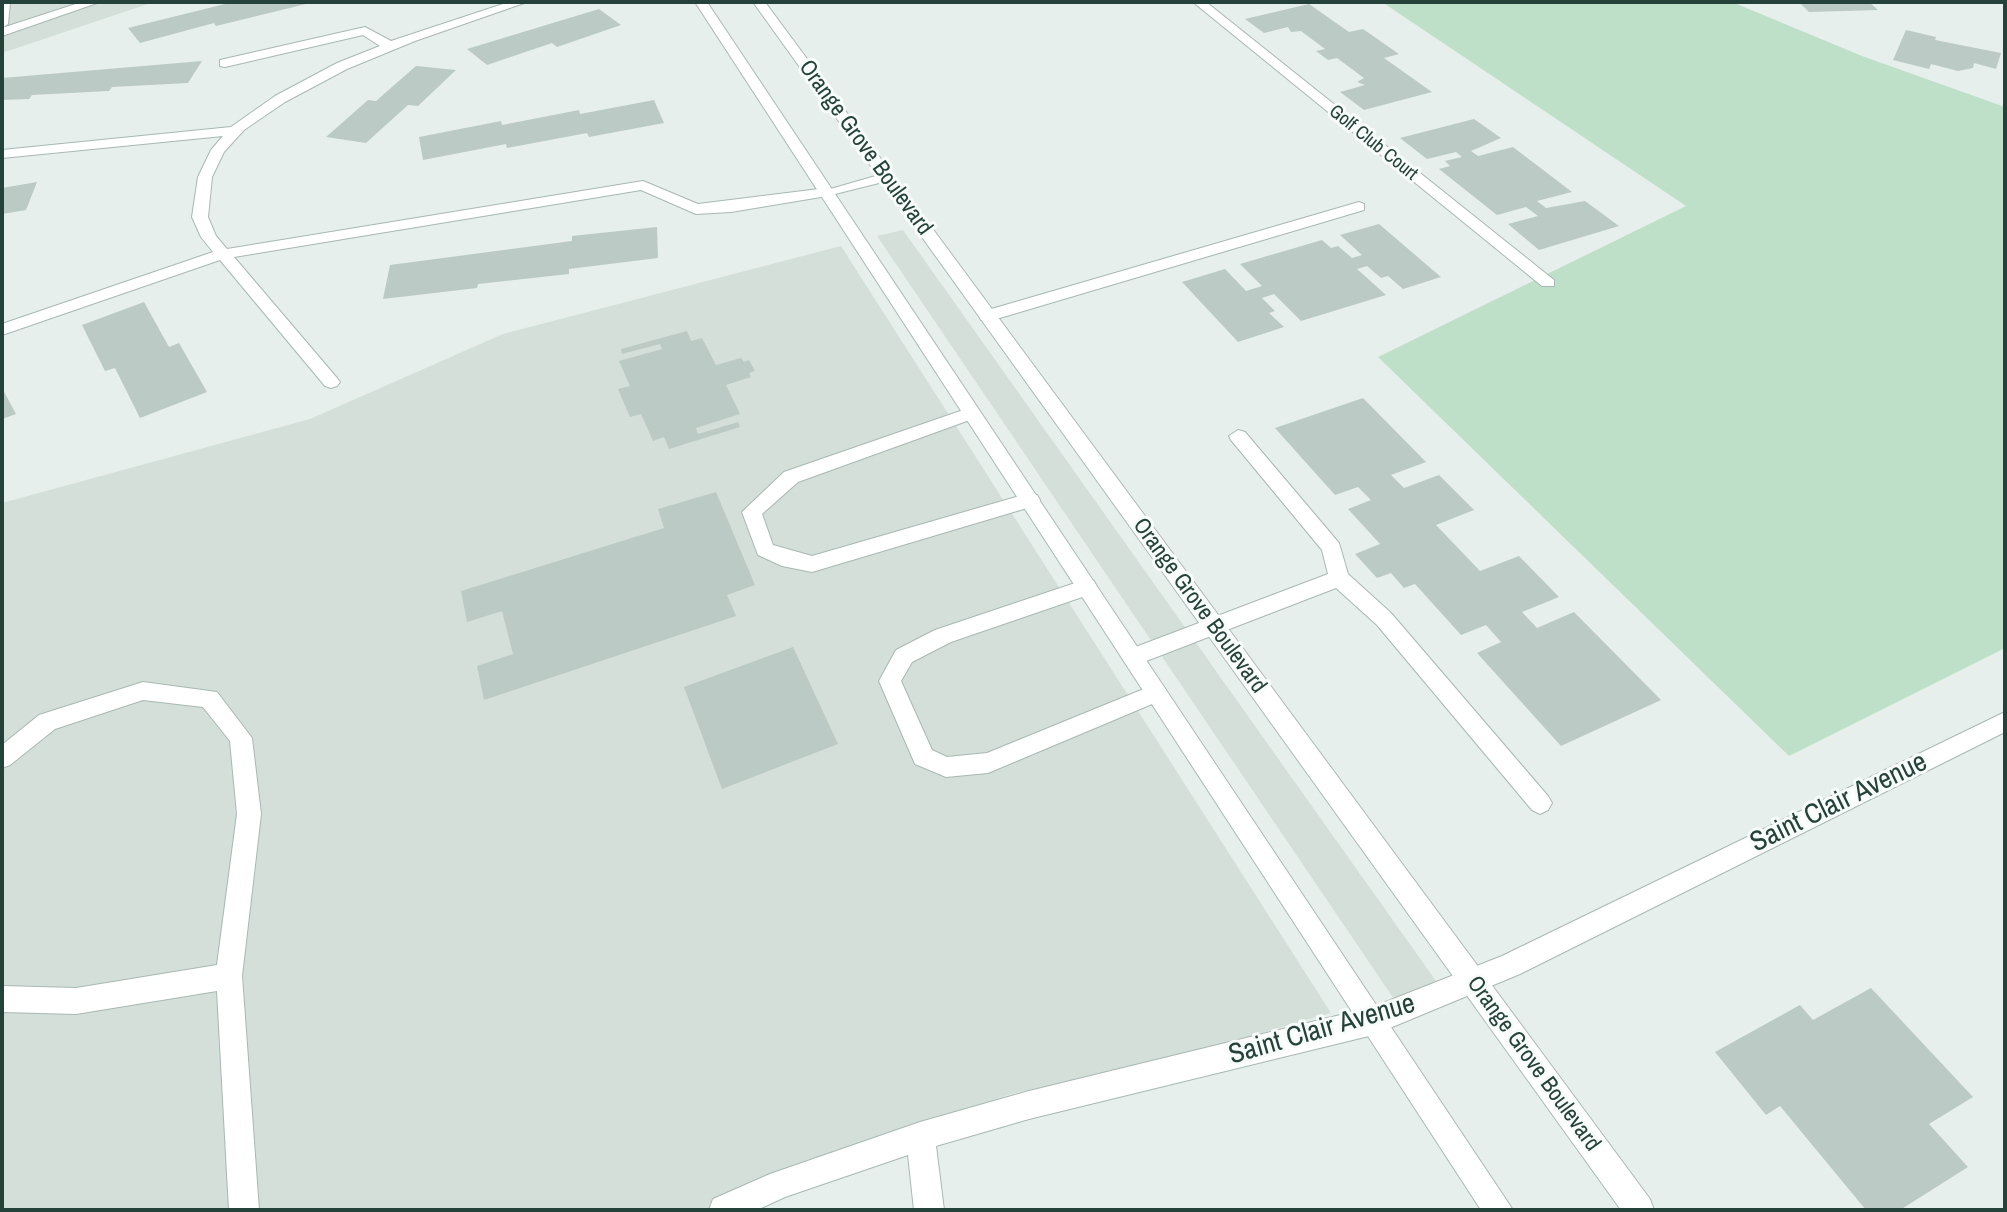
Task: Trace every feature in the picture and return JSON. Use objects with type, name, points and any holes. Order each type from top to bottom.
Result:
[{"type":"street","points":[[2,24],[4,2]]},
{"type":"street","points":[[2,32],[91,2]]},
{"type":"street","points":[[331,382],[209,237],[200,217],[205,177],[218,150],[235,131],[280,99],[342,66],[485,11],[521,2]]},
{"type":"street","points":[[701,2],[1497,1210]]},
{"type":"street","name":"Orange Grove Boulevard","points":[[759,2],[1639,1210]]},
{"type":"street","name":"Golf Club Court","points":[[1199,2],[1548,283]]},
{"type":"street","points":[[225,63],[365,31],[389,46]]},
{"type":"street","points":[[2,153],[235,131]]},
{"type":"street","points":[[2,330],[223,254],[643,185],[696,209],[731,207],[827,192],[886,177]]},
{"type":"street","points":[[987,316],[1359,207]]},
{"type":"street","points":[[972,413],[791,477],[752,512],[765,550],[782,558],[812,564],[1030,500]]},
{"type":"street","points":[[1238,436],[1332,548],[1339,578],[1384,619],[1540,803]]},
{"type":"street","points":[[1133,657],[1339,578]]},
{"type":"street","points":[[1087,587],[943,636],[904,656],[890,681],[923,757],[946,767],[988,762],[1156,693]]},
{"type":"street","points":[[2,758],[47,722],[144,691],[209,699],[241,738],[249,814],[229,976],[244,1210]]},
{"type":"street","name":"Saint Clair Avenue","points":[[724,1210],[780,1184],[919,1136],[1029,1105],[1373,1021],[1473,982],[2005,720]]},
{"type":"street","points":[[2,999],[76,1001],[229,976]]},
{"type":"street","points":[[919,1136],[929,1210]]},
{"type":"shaded area","points":[[2,2],[154,2],[2,53]]},
{"type":"shaded area","points":[[903,230],[1441,988],[1394,999],[877,236]]},
{"type":"shaded area","points":[[841,246],[1331,1013],[1171,1059],[1011,1094],[845,1154],[716,1210],[2,1210],[2,503],[310,419],[503,334]]},
{"type":"green space","points":[[1382,2],[1732,2],[1862,56],[2005,107],[2005,648],[1789,756],[1378,357],[1686,206]]},
{"type":"building","points":[[233,2],[310,3],[216,26],[214,23],[140,43],[128,28]]},
{"type":"building","points":[[1799,2],[1869,2],[1878,10],[1809,12]]},
{"type":"building","points":[[1309,4],[1349,32],[1363,29],[1399,54],[1384,58],[1432,92],[1364,110],[1340,92],[1365,85],[1357,82],[1364,78],[1337,58],[1328,60],[1316,51],[1325,49],[1301,31],[1291,32],[1288,27],[1264,33],[1245,19]]},
{"type":"building","points":[[599,9],[621,25],[557,47],[552,43],[487,65],[467,49]]},
{"type":"building","points":[[1906,30],[1936,37],[1935,40],[2001,53],[1996,69],[1974,63],[1973,68],[1958,71],[1931,64],[1929,69],[1893,60]]},
{"type":"building","points":[[202,61],[188,83],[112,87],[109,91],[32,95],[29,99],[2,100],[2,78]]},
{"type":"building","points":[[416,66],[456,70],[418,106],[408,105],[366,143],[326,137],[368,100],[376,101]]},
{"type":"building","points":[[654,100],[664,123],[589,137],[587,133],[507,148],[506,144],[423,160],[419,137],[501,121],[502,125],[579,110],[580,114]]},
{"type":"building","points":[[1474,119],[1501,138],[1471,151],[1478,156],[1513,147],[1572,192],[1537,201],[1546,208],[1585,201],[1619,226],[1539,250],[1508,224],[1538,216],[1526,207],[1497,215],[1439,169],[1450,166],[1445,161],[1462,157],[1456,152],[1427,159],[1400,138]]},
{"type":"building","points":[[37,182],[26,210],[2,214],[2,188]]},
{"type":"building","points":[[1379,224],[1441,277],[1403,289],[1388,276],[1381,278],[1367,266],[1357,269],[1386,295],[1301,321],[1274,294],[1262,298],[1275,311],[1269,313],[1284,327],[1238,342],[1182,282],[1225,269],[1246,291],[1262,286],[1240,264],[1322,240],[1331,248],[1338,246],[1352,258],[1362,255],[1340,235]]},
{"type":"building","points":[[657,227],[658,258],[569,269],[569,274],[478,284],[477,288],[383,299],[390,265],[572,241],[572,236]]},
{"type":"building","points":[[144,302],[169,347],[179,343],[207,392],[140,418],[115,368],[105,371],[82,325]]},
{"type":"building","points":[[687,331],[691,341],[702,338],[716,365],[741,358],[744,362],[749,360],[755,371],[749,373],[751,377],[726,385],[740,414],[696,428],[698,434],[738,422],[740,427],[669,449],[664,437],[653,441],[641,414],[630,417],[618,389],[630,386],[619,361],[662,349],[660,344],[622,354],[621,349]]},
{"type":"building","points":[[2,388],[16,414],[2,419]]},
{"type":"building","points":[[1363,398],[1426,462],[1391,475],[1404,488],[1439,475],[1474,510],[1436,525],[1480,571],[1519,556],[1559,597],[1522,612],[1537,628],[1574,612],[1661,700],[1561,746],[1477,653],[1501,642],[1486,625],[1461,635],[1415,584],[1404,588],[1391,573],[1377,578],[1355,554],[1380,544],[1348,509],[1371,500],[1358,487],[1335,495],[1275,428]]},
{"type":"building","points":[[716,492],[755,585],[727,595],[736,616],[484,700],[477,666],[513,654],[502,611],[467,622],[461,591],[664,528],[658,509]]},
{"type":"building","points":[[793,647],[838,744],[722,789],[684,687]]},
{"type":"building","points":[[1871,988],[1973,1097],[1929,1124],[1968,1167],[1900,1210],[1866,1210],[1780,1106],[1766,1115],[1715,1052],[1800,1005],[1813,1020]]}]
